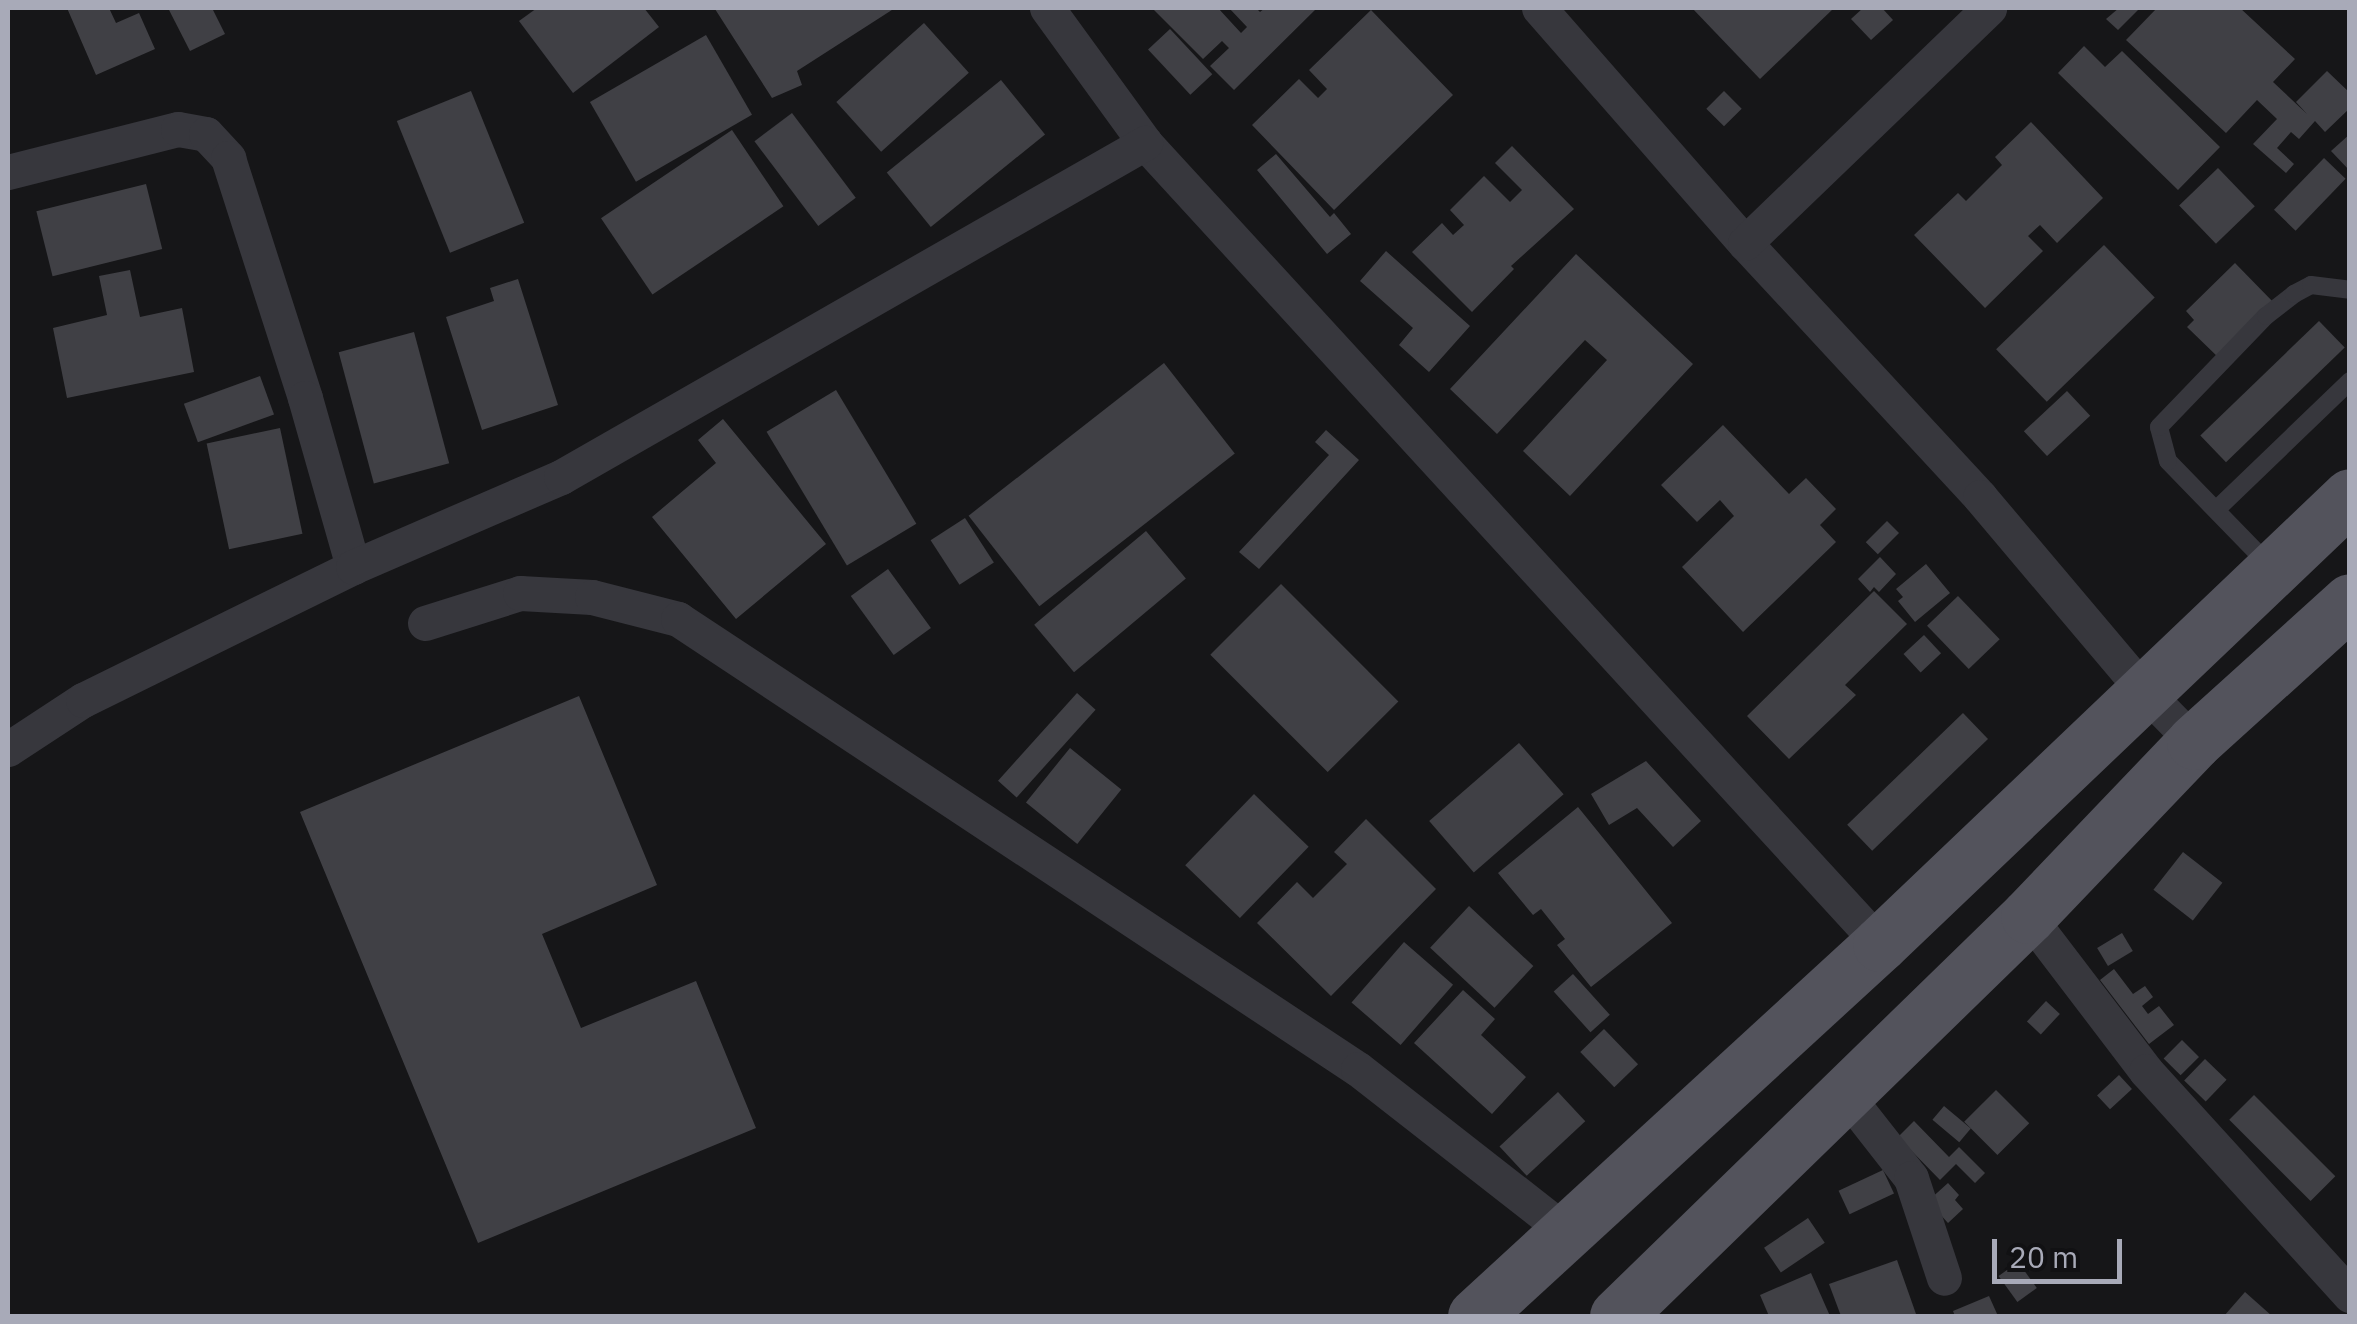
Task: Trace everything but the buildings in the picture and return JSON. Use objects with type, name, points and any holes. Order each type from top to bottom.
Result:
[{"type":"main road","points":[[1475,1316],[1880,944],[2350,496]]},
{"type":"main road","points":[[1617,1316],[2028,916],[2194,742],[2350,601]]},
{"type":"street","points":[[1047,8],[1145,143],[1880,944]]},
{"type":"street","points":[[1539,8],[1745,243],[1980,498],[2145,692],[2194,742]]},
{"type":"street","points":[[1745,243],[1990,8]]},
{"type":"street","points":[[8,172],[178,129],[206,134],[228,158],[305,398],[353,567]]},
{"type":"street","points":[[8,749],[83,700],[353,567],[561,477],[1145,143]]},
{"type":"street","points":[[425,622],[520,593],[592,597],[678,619],[1358,1069],[1565,1231]]},
{"type":"street","points":[[2028,916],[2146,1071],[2350,1295]]},
{"type":"street","points":[[1846,1095],[1911,1178],[1944,1278]]},
{"type":"lane","points":[[2274,570],[2168,461],[2159,427],[2266,316],[2294,294],[2311,286],[2350,290]]},
{"type":"lane","points":[[2216,509],[2350,382]]}]
